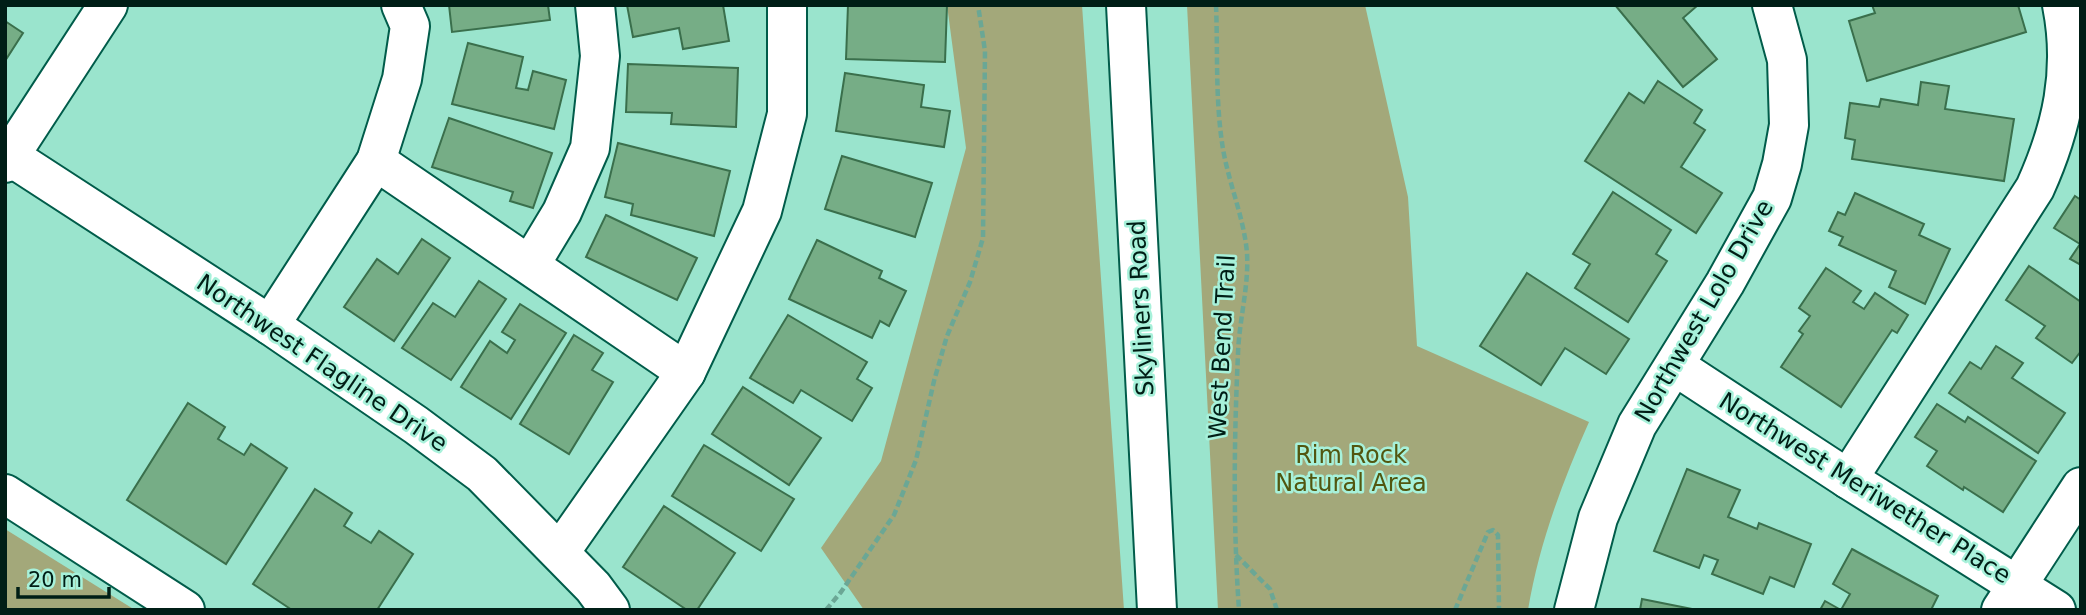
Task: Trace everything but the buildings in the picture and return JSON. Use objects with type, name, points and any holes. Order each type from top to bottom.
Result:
[{"type":"street","points":[[7,158],[108,5]]},
{"type":"street","points":[[270,325],[376,161],[402,79],[410,26],[401,5]]},
{"type":"street","points":[[530,265],[562,212],[590,148],[600,57],[595,5]]},
{"type":"street","points":[[560,552],[686,372],[762,211],[787,114],[787,5]]},
{"type":"street","name":"Skyliners Road","points":[[1126,5],[1157,610]]},
{"type":"street","name":"Northwest Lolo Drive","points":[[1574,610],[1598,517],[1615,471],[1637,425],[1725,283],[1772,198],[1789,125],[1787,60],[1772,5]]},
{"type":"street","points":[[1848,479],[2035,188],[2052,149],[2063,110],[2067,66],[2066,24],[2062,5]]},
{"type":"street","name":"Northwest Flagline Drive","points":[[7,158],[270,325],[416,425],[482,474],[593,587],[610,610]]},
{"type":"street","points":[[376,161],[686,372]]},
{"type":"street","name":"Northwest Meriwether Place","points":[[1675,366],[1848,479],[2009,597],[2056,610]]},
{"type":"street","points":[[2009,597],[2081,487]]},
{"type":"street","points":[[5,494],[185,610]]},
{"type":"path","points":[[826,610],[894,515],[916,460],[947,335],[970,282],[983,238],[985,51],[978,5]]},
{"type":"path","name":"West Bend Trail","points":[[1216,5],[1217,100],[1224,150],[1247,252],[1246,287],[1237,361],[1234,496],[1239,610]]},
{"type":"path","points":[[1455,610],[1488,532],[1493,530],[1499,535],[1499,610]]},
{"type":"path","points":[[1235,555],[1270,589],[1277,610]]},
{"type":"green space","points":[[947,5],[1082,5],[1124,610],[864,610],[821,548],[881,461],[966,148]]},
{"type":"green space","name":"Rim Rock Natural Area","points":[[1187,5],[1365,5],[1408,197],[1417,346],[1589,422],[1552,514],[1538,561],[1528,610],[1218,610]]},
{"type":"green space","points":[[5,529],[135,610],[5,610]]}]
